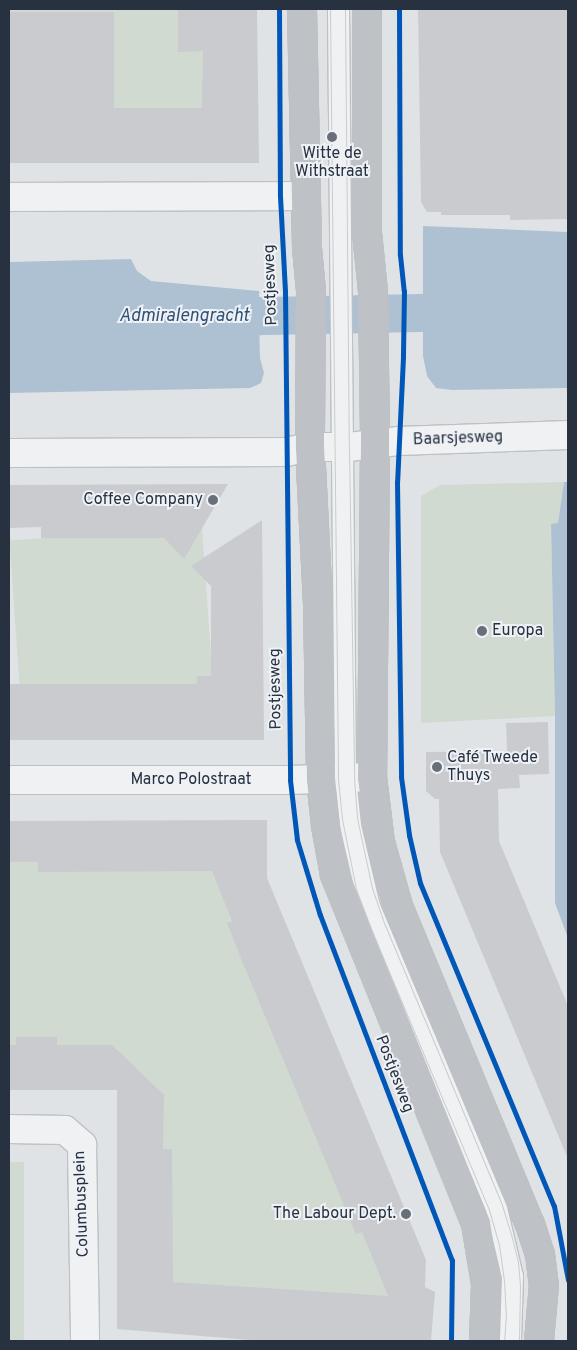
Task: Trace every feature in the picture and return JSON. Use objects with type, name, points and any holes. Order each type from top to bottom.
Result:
[{"type":"street","name":"Postjesweg","points":[[302,9],[307,248],[311,291],[309,357],[310,448],[318,604],[333,779],[326,826],[335,875],[476,1224],[486,1284],[484,1341]]},
{"type":"street","name":"Postjesweg","points":[[367,9],[367,233],[373,291],[374,357],[355,446],[372,777],[380,842],[398,906],[530,1224],[540,1254],[544,1286],[539,1341]]},
{"type":"street","points":[[9,198],[306,196]]},
{"type":"street","name":"Baarsjesweg","points":[[355,446],[398,441],[568,435]]},
{"type":"street","points":[[9,453],[286,452],[310,448],[355,446]]},
{"type":"street","name":"Marco Polostraat","points":[[9,780],[333,779],[372,777]]},
{"type":"street","name":"Columbusplein","points":[[9,1129],[65,1130],[82,1145],[85,1341]]},
{"type":"lane","name":"Postjesweg","points":[[338,9],[342,357],[355,446],[333,779],[350,824],[369,906],[496,1208],[512,1276],[510,1341]]},
{"type":"shaded area","points":[[9,9],[209,9],[209,117],[9,117]]},
{"type":"shaded area","points":[[564,482],[558,523],[551,525],[555,716],[421,723],[421,496],[440,485]]},
{"type":"shaded area","points":[[202,527],[214,699],[21,712],[9,540]]},
{"type":"shaded area","points":[[207,853],[395,1278],[393,1309],[149,1291],[143,1092],[101,1056],[9,1053],[9,861]]},
{"type":"shaded area","points":[[9,1162],[24,1162],[24,1341],[9,1341]]},
{"type":"water","points":[[423,226],[568,232],[568,388],[452,390],[436,388],[427,376],[423,356]]},
{"type":"water","points":[[131,259],[137,271],[151,281],[259,291],[260,358],[264,373],[261,383],[250,388],[9,393],[9,262]]},
{"type":"water","points":[[564,482],[568,482],[568,938],[555,903],[555,716],[551,524],[558,523]]},
{"type":"pier","points":[[421,290],[423,290],[423,356],[421,356]]},
{"type":"pier","points":[[259,291],[262,291],[262,358],[260,358]]},
{"type":"building","points":[[178,9],[257,9],[259,163],[9,163],[9,12],[114,12],[114,108],[202,108],[203,51],[178,52]]},
{"type":"building","points":[[418,9],[568,9],[568,219],[510,220],[510,215],[441,215],[441,212],[427,212],[421,202]]},
{"type":"building","points":[[228,484],[184,559],[164,538],[41,538],[41,527],[9,528],[9,485]]},
{"type":"building","points":[[262,520],[264,740],[9,740],[9,684],[197,684],[197,676],[211,676],[211,586],[191,566]]},
{"type":"building","points":[[548,722],[549,774],[519,775],[520,788],[498,789],[499,841],[568,1006],[568,1159],[440,852],[439,799],[435,799],[426,791],[426,752],[507,751],[506,723]]},
{"type":"building","points":[[267,820],[267,878],[426,1260],[425,1287],[435,1292],[431,1341],[262,1341],[117,1329],[117,1090],[9,1090],[9,1045],[16,1045],[16,1037],[57,1037],[57,1045],[112,1045],[164,1095],[163,1149],[172,1149],[173,1282],[388,1296],[362,1232],[356,1234],[242,961],[227,923],[232,921],[212,871],[38,872],[38,862],[9,862],[9,821]]},
{"type":"waterway","name":"Admiralengracht","points":[[209,317],[568,310]]},
{"type":"tram line","points":[[330,9],[338,779],[342,819],[356,889],[371,929],[489,1210],[499,1245],[504,1280],[506,1314],[504,1341]]},
{"type":"tram line","points":[[345,9],[349,447],[354,778],[357,818],[372,888],[385,925],[502,1205],[511,1234],[518,1262],[520,1286],[519,1341]]},
{"type":"cycle path","points":[[279,9],[280,196],[285,291],[290,780],[297,840],[320,915],[452,1260],[451,1341]]},
{"type":"cycle path","points":[[399,9],[400,255],[404,291],[397,482],[401,777],[409,835],[420,883],[554,1206],[568,1280]]},
{"type":"place","name":"Witte de Withstraat","points":[[332,137]]},
{"type":"place","name":"Coffee Company","points":[[213,500]]},
{"type":"place","name":"Europa","points":[[482,631]]},
{"type":"place","name":"Café Tweede Thuys","points":[[437,767]]},
{"type":"place","name":"The Labour Dept.","points":[[406,1214]]}]
